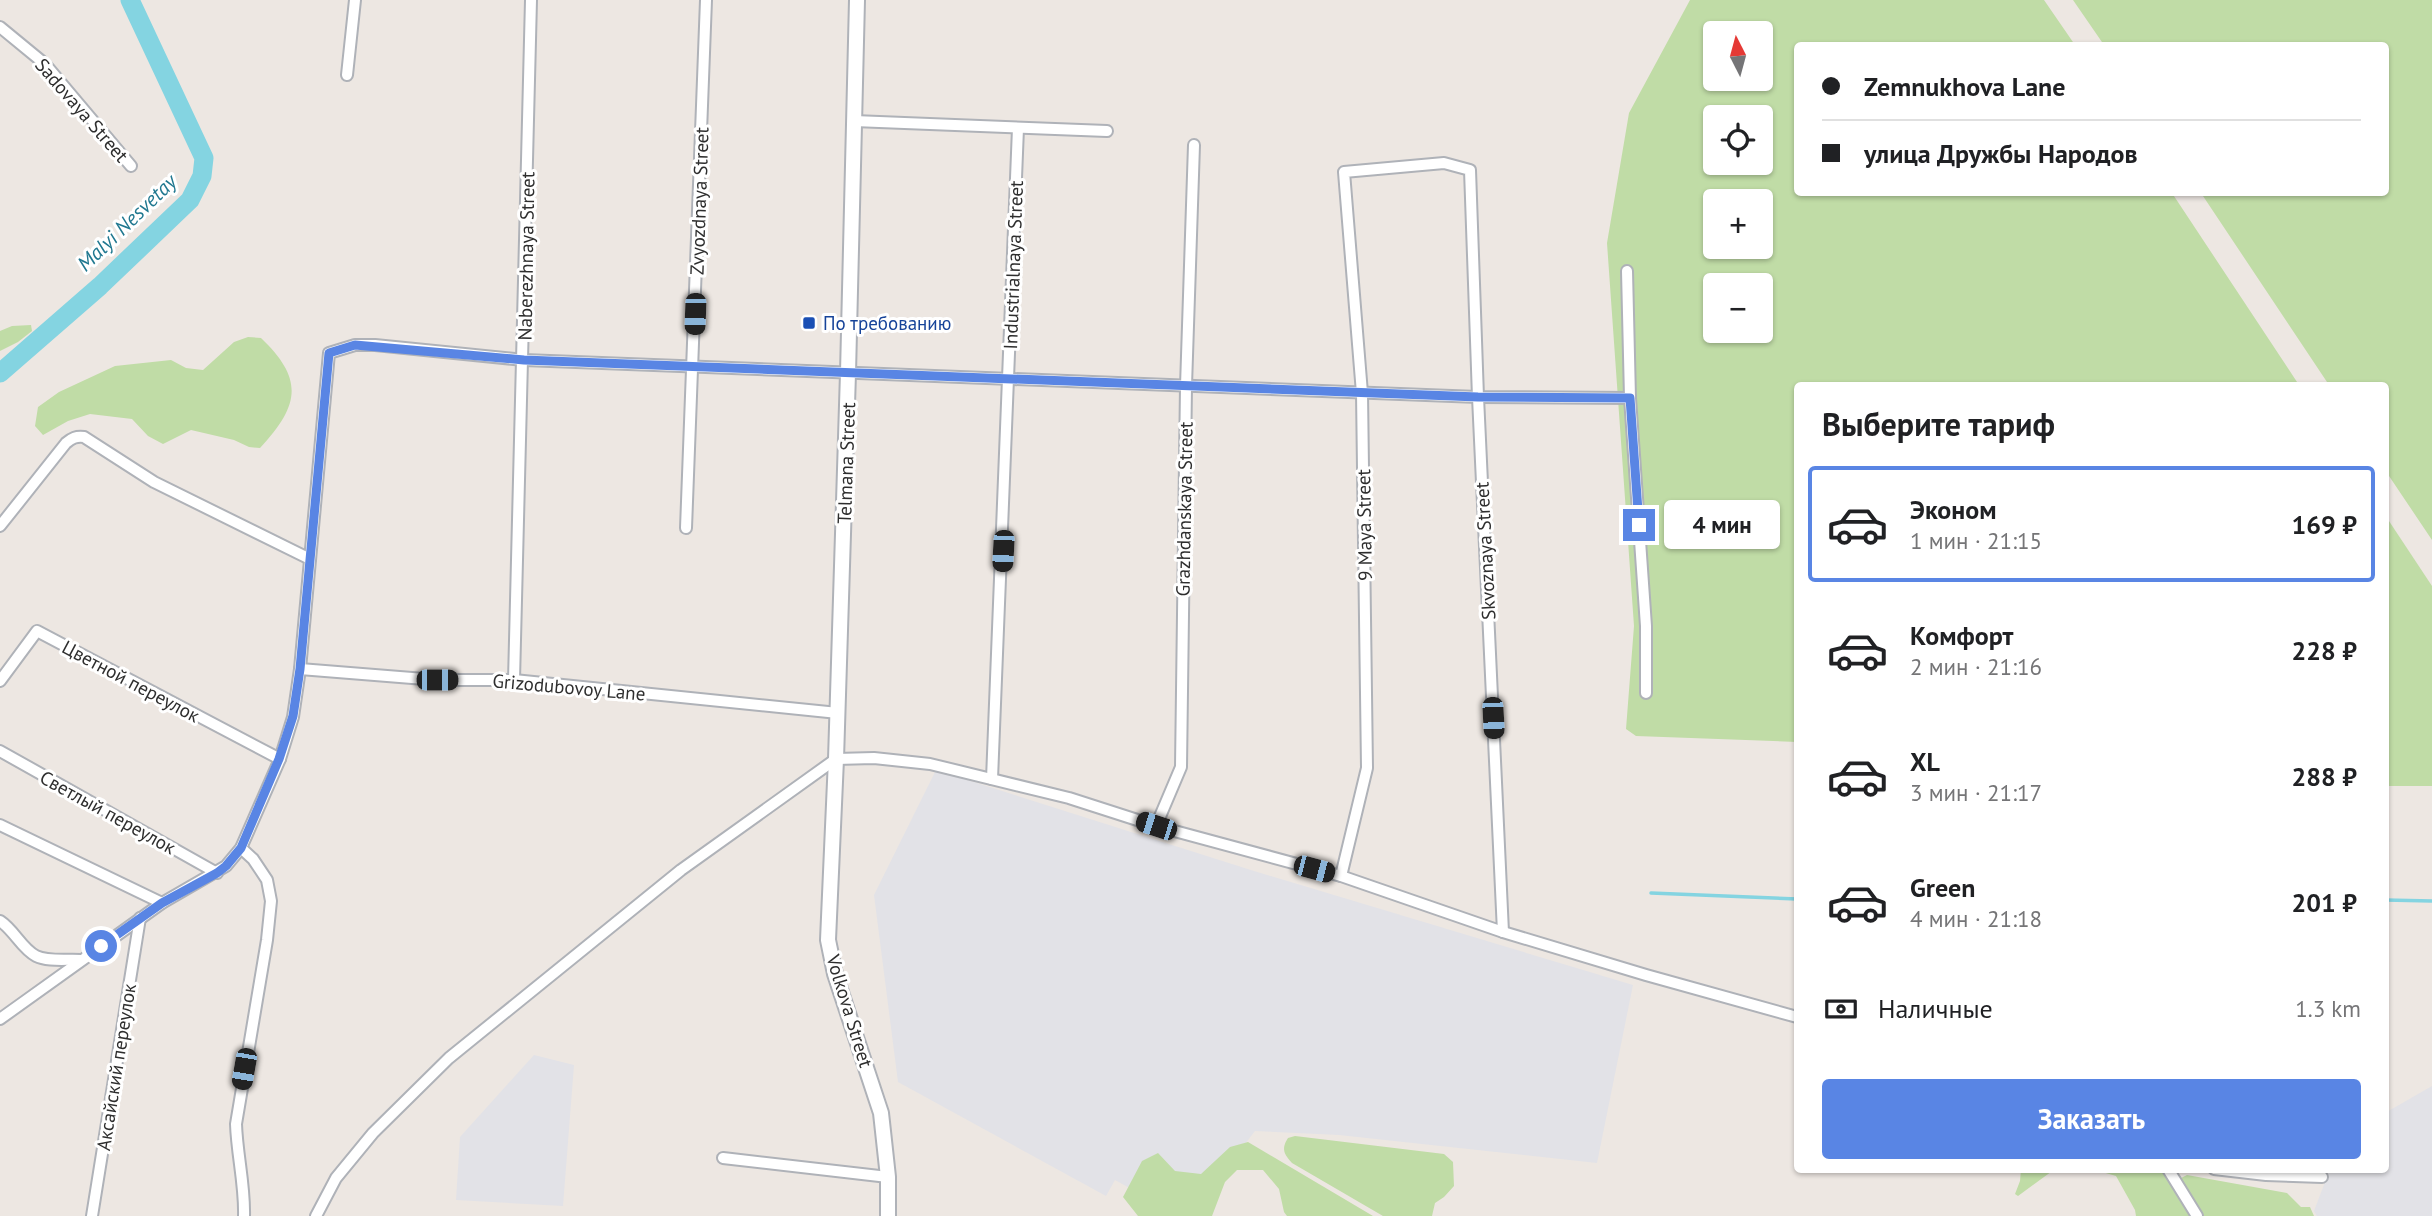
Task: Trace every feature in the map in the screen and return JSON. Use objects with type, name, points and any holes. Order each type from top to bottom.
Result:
[{"type":"street","points":[[347,75],[355,0]]},
{"type":"street","name":"Naberezhnaya Street","points":[[514,680],[531,0]]},
{"type":"street","name":"Zvyozdnaya Street","points":[[686,528],[706,0]]},
{"type":"street","name":"Telmana Street","points":[[836,759],[857,0]]},
{"type":"street","name":"Sadovaya Street","points":[[0,27],[45,64],[131,166]]},
{"type":"street","points":[[854,121],[1107,131]]},
{"type":"street","name":"Industrialnaya Street","points":[[992,779],[1018,128]]},
{"type":"street","name":"Grazhdanskaya Street","points":[[1156,826],[1181,767],[1186,386],[1194,145]]},
{"type":"street","name":"9 Maya Street","points":[[1341,876],[1367,768],[1362,393],[1345,172],[1444,163],[1470,170]]},
{"type":"street","name":"Skvoznaya Street","points":[[1470,170],[1503,932]]},
{"type":"street","points":[[1627,271],[1630,398],[1646,626],[1646,693]]},
{"type":"street","points":[[0,1019],[162,903],[217,873],[241,848],[279,759],[293,716],[300,669],[329,353],[355,345],[375,345],[524,360],[1478,397],[1630,398]]},
{"type":"street","points":[[0,526],[66,443],[78,436],[84,437],[154,482],[310,559]]},
{"type":"street","name":"Цветной переулок","points":[[0,681],[37,631],[279,759]]},
{"type":"street","name":"Grizodubovoy Lane","points":[[300,669],[437,680],[514,680],[838,713]]},
{"type":"street","name":"Светлый переулок","points":[[0,751],[217,873]]},
{"type":"street","points":[[316,1216],[336,1178],[373,1133],[449,1059],[681,870],[836,759],[874,758],[930,764],[1069,798],[1156,826],[1341,876],[1503,932],[1794,1016]]},
{"type":"street","name":"Volkova Street","points":[[836,759],[828,940],[835,974],[881,1113],[888,1177],[888,1216]]},
{"type":"street","points":[[0,825],[162,903]]},
{"type":"street","points":[[241,848],[253,859],[267,880],[271,901],[236,1124],[236,1142],[244,1186],[244,1216]]},
{"type":"street","name":"Аксайский переулок","points":[[92,1216],[140,918]]},
{"type":"street","points":[[0,921],[15,933],[34,956],[81,960]]},
{"type":"street","points":[[723,1158],[751,1159],[888,1177]]},
{"type":"street","points":[[2170,1173],[2197,1216]]},
{"type":"street","points":[[2249,1173],[2322,1177]]},
{"type":"shaded area","points":[[936,770],[1254,871],[1633,985],[1597,1163],[1339,1135],[1255,1131],[1189,1216],[1180,1216],[1115,1180],[1106,1196],[898,1082],[874,895]]},
{"type":"shaded area","points":[[534,1055],[574,1065],[563,1206],[456,1200],[460,1137]]},
{"type":"shaded area","points":[[2432,1086],[2432,1216],[2317,1216],[2314,1211],[2328,1173],[2389,1173],[2389,1111]]},
{"type":"green space","points":[[1690,0],[2044,0],[2073,42],[1794,42],[1794,196],[2174,196],[2297,382],[1794,382],[1794,742],[1636,736],[1626,729],[1634,626],[1607,243],[1629,113]]},
{"type":"green space","points":[[2073,0],[2432,0],[2432,540],[2389,476],[2389,382],[2327,382],[2203,196],[2389,196],[2389,42],[2102,42]]},
{"type":"green space","points":[[31,325],[32,331],[0,351],[0,331],[12,326]]},
{"type":"green space","points":[[248,337],[261,338],[275,353],[285,366],[292,392],[283,418],[260,448],[191,430],[163,444],[148,436],[132,419],[90,414],[68,421],[43,435],[35,426],[38,407],[59,392],[115,366],[171,360],[186,368],[203,370],[234,342]]},
{"type":"green space","points":[[2389,521],[2432,586],[2432,786],[2389,786]]},
{"type":"green space","points":[[1295,1136],[1444,1154],[1453,1162],[1454,1186],[1435,1203],[1432,1216],[1383,1216],[1292,1163],[1284,1148],[1288,1138]]},
{"type":"green space","points":[[1248,1142],[1373,1216],[1287,1216],[1279,1189],[1263,1170],[1237,1170],[1225,1182],[1212,1216],[1138,1216],[1123,1197],[1142,1161],[1158,1153],[1175,1171],[1201,1174],[1230,1147]]},
{"type":"green space","points":[[2021,1173],[2050,1173],[2018,1196],[2015,1194]]},
{"type":"green space","points":[[2106,1173],[2165,1173],[2192,1216],[2136,1216],[2116,1176]]},
{"type":"green space","points":[[2187,1175],[2287,1193],[2301,1207],[2310,1207],[2314,1216],[2203,1216],[2182,1183],[2181,1178]]},
{"type":"waterway","name":"Malyi Nesvetay","points":[[0,373],[100,286],[190,200],[202,176],[204,158],[130,0]]},
{"type":"waterway","points":[[1651,893],[1794,899]]},
{"type":"waterway","points":[[2389,900],[2432,901]]},
{"type":"place","name":"По требованию","points":[[809,323]]},
{"type":"route","points":[[101,946],[162,903],[226,866],[241,848],[279,759],[293,716],[300,669],[329,353],[355,345],[524,360],[1478,397],[1630,398],[1639,525]]}]
